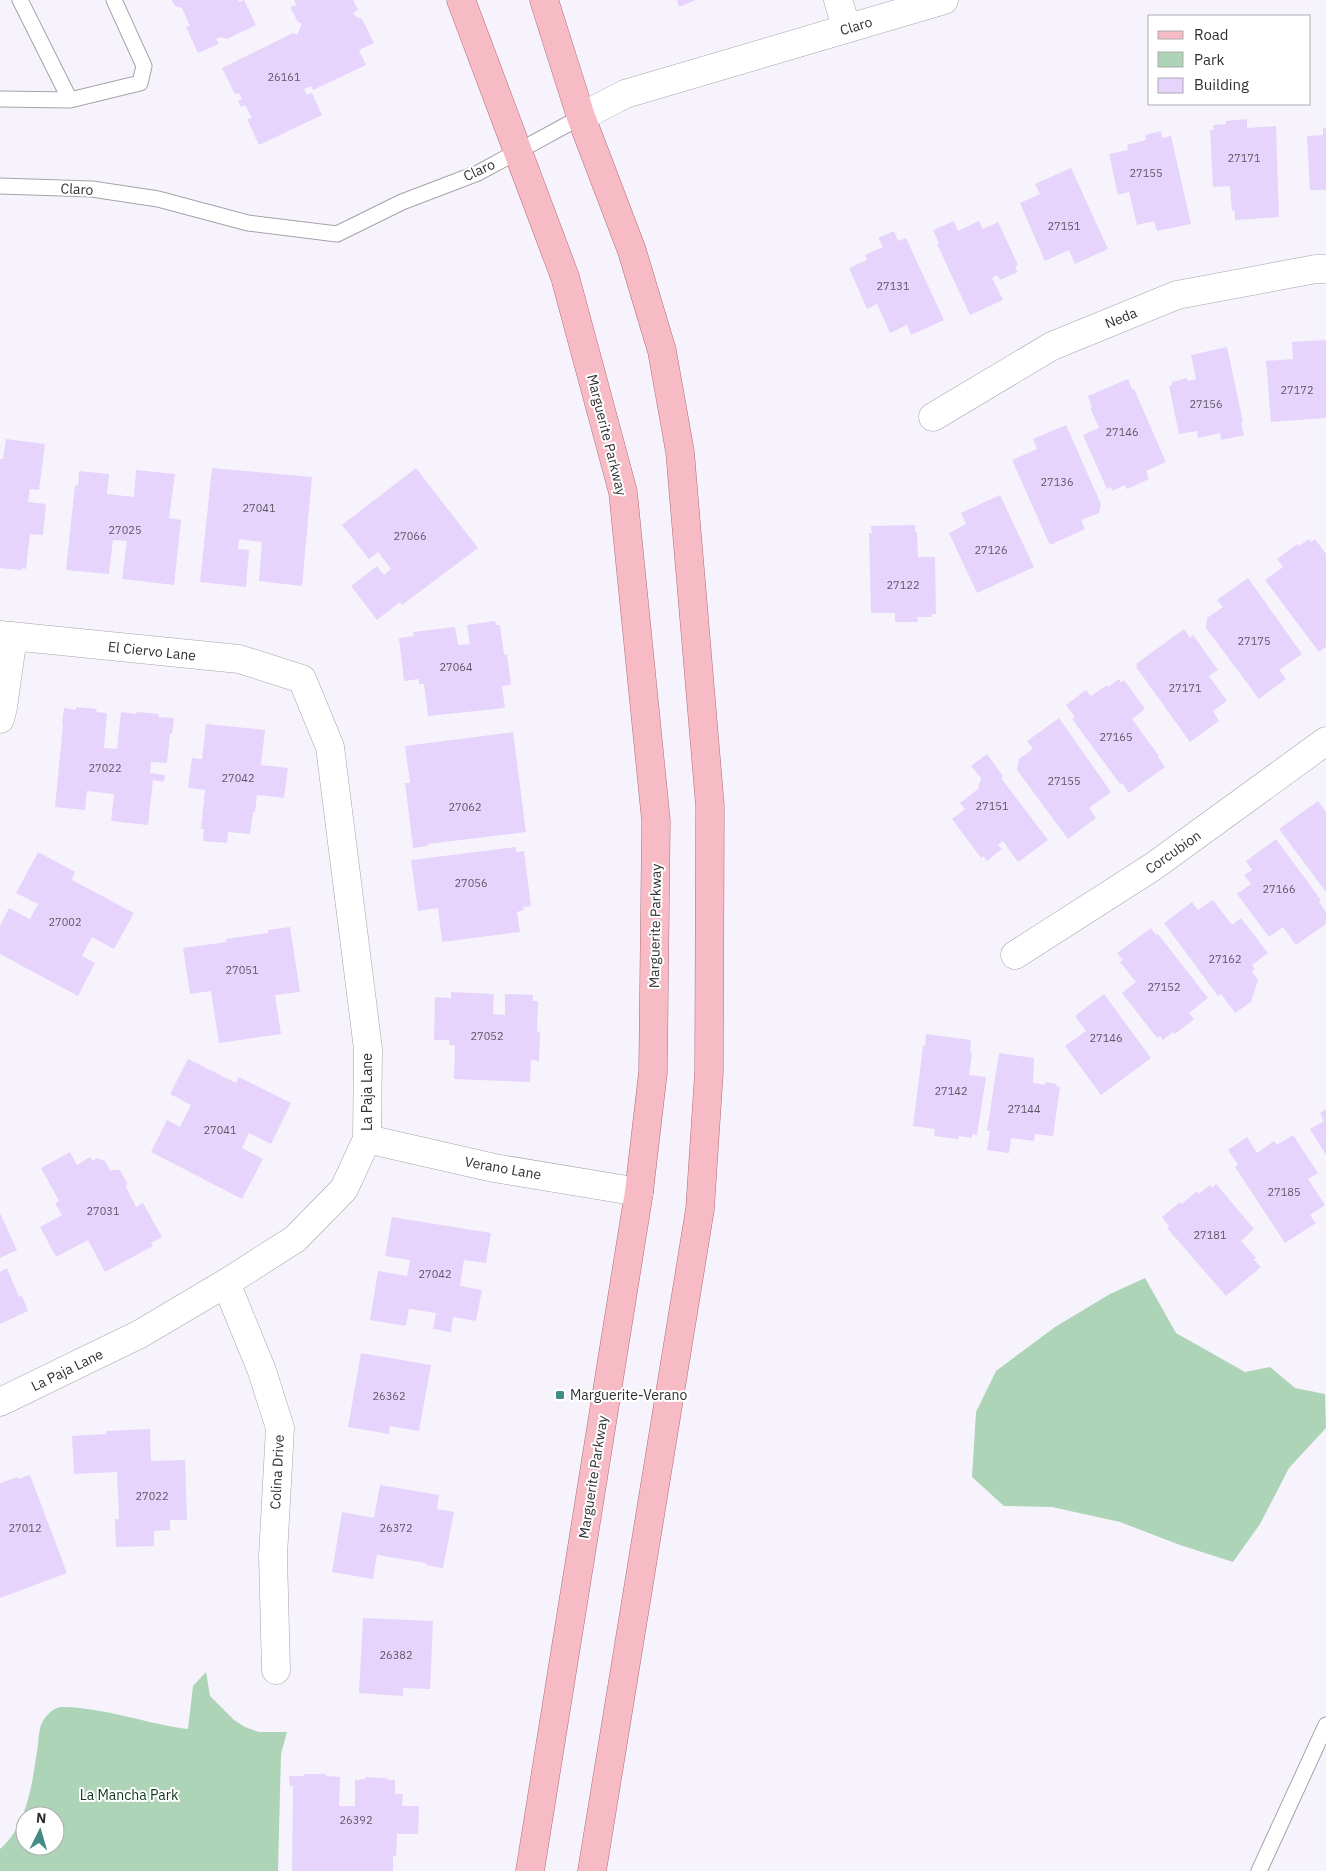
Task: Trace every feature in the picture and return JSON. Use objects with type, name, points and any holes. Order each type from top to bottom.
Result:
[{"type":"main road","name":"Marguerite Parkway","points":[[461,0],[565,277],[623,492],[656,821],[653,1072],[639,1192],[530,1871]]},
{"type":"main road","points":[[544,0],[581,117],[632,251],[662,351],[680,452],[710,806],[709,1072],[700,1209],[592,1871]]},
{"type":"street","points":[[838,0],[847,29]]},
{"type":"street","name":"Claro","points":[[581,117],[625,94],[944,0]]},
{"type":"street","name":"Neda","points":[[933,417],[1052,346],[1177,295],[1316,268],[1326,269]]},
{"type":"street","points":[[0,719],[3,707],[7,636]]},
{"type":"street","name":"El Ciervo Lane","points":[[7,636],[240,659],[302,680]]},
{"type":"street","name":"La Paja Lane","points":[[0,1402],[140,1334],[226,1283],[295,1238],[344,1189],[367,1139],[368,1050],[330,747],[302,680]]},
{"type":"street","name":"Corcubion","points":[[1015,954],[1154,866],[1326,741]]},
{"type":"street","name":"Verano Lane","points":[[367,1139],[494,1168],[639,1192]]},
{"type":"street","name":"Colina Drive","points":[[226,1283],[262,1371],[280,1428],[272,1556],[276,1670]]},
{"type":"lane","points":[[20,0],[70,100]]},
{"type":"lane","points":[[0,99],[70,100],[140,84],[144,66],[114,0]]},
{"type":"lane","name":"Claro","points":[[0,186],[92,189],[158,199],[248,223],[337,234],[402,202],[478,172],[581,117]]},
{"type":"lane","points":[[1259,1871],[1326,1725]]},
{"type":"green space","points":[[1145,1278],[1176,1333],[1245,1372],[1270,1367],[1295,1388],[1325,1394],[1326,1428],[1289,1468],[1260,1524],[1233,1562],[1180,1545],[1120,1522],[1052,1507],[1004,1506],[972,1477],[976,1412],[996,1371],[1055,1327],[1110,1294]]},
{"type":"green space","name":"La Mancha Park","points":[[206,1672],[210,1696],[234,1720],[245,1727],[259,1732],[287,1732],[281,1754],[278,1871],[0,1871],[0,1849],[15,1831],[15,1856],[65,1856],[65,1806],[26,1806],[40,1727],[54,1709],[61,1707],[95,1710],[188,1729],[193,1686]]},
{"type":"building","points":[[172,0],[238,0],[239,2],[244,0],[256,25],[227,39],[220,37],[216,39],[219,44],[198,53],[186,27],[190,26],[182,8],[175,6]]},
{"type":"building","points":[[294,0],[353,0],[358,10],[353,13],[362,19],[374,43],[359,50],[366,65],[313,90],[311,86],[304,89],[307,95],[312,93],[322,115],[259,145],[247,119],[252,118],[245,105],[241,107],[238,101],[242,99],[239,93],[235,94],[222,68],[293,33],[297,35],[302,24],[298,22],[290,7],[296,5]]},
{"type":"building","points":[[677,0],[696,0],[679,7]]},
{"type":"building","points":[[1247,119],[1247,128],[1276,126],[1279,217],[1235,220],[1235,211],[1232,210],[1230,186],[1213,187],[1210,130],[1214,130],[1213,125],[1226,124],[1226,121]]},
{"type":"building","points":[[1323,128],[1326,128],[1326,190],[1310,190],[1307,136],[1323,135]]},
{"type":"building","points":[[1161,131],[1162,138],[1171,136],[1191,224],[1157,231],[1154,221],[1137,225],[1129,192],[1118,195],[1109,154],[1128,150],[1127,145],[1146,140],[1145,135]]},
{"type":"building","points":[[1071,168],[1108,249],[1075,264],[1069,250],[1045,261],[1020,203],[1040,194],[1035,184]]},
{"type":"building","points":[[954,221],[958,231],[979,221],[983,229],[998,222],[1018,265],[1015,266],[1018,272],[1000,280],[997,275],[992,278],[1003,300],[970,315],[937,244],[939,243],[933,230]]},
{"type":"building","points":[[894,231],[898,241],[906,238],[944,320],[911,335],[907,325],[890,333],[877,304],[867,309],[849,268],[867,260],[865,255],[883,247],[878,238]]},
{"type":"building","points":[[1326,340],[1326,418],[1271,422],[1266,361],[1293,359],[1292,342]]},
{"type":"building","points":[[1227,347],[1244,435],[1221,440],[1220,433],[1198,438],[1197,431],[1179,434],[1169,386],[1172,385],[1172,382],[1187,378],[1188,381],[1196,379],[1191,355]]},
{"type":"building","points":[[1128,379],[1166,462],[1146,471],[1149,479],[1127,489],[1125,485],[1112,491],[1111,487],[1107,489],[1083,435],[1099,428],[1090,408],[1092,407],[1088,396]]},
{"type":"building","points":[[1066,425],[1101,504],[1099,513],[1081,520],[1085,529],[1050,545],[1012,460],[1037,449],[1033,439]]},
{"type":"building","points":[[6,439],[45,444],[39,490],[30,489],[28,502],[46,504],[43,535],[30,534],[26,569],[22,568],[22,570],[0,568],[0,459],[3,459]]},
{"type":"building","points":[[212,468],[312,477],[302,586],[259,581],[262,542],[239,539],[238,549],[249,550],[246,587],[200,582]]},
{"type":"building","points":[[416,468],[478,548],[402,605],[400,602],[377,620],[351,586],[377,566],[384,575],[391,569],[378,552],[369,559],[342,525]]},
{"type":"building","points":[[136,470],[175,474],[169,518],[181,520],[174,585],[122,579],[127,541],[113,540],[109,574],[66,570],[75,485],[78,486],[79,471],[109,474],[107,494],[134,497]]},
{"type":"building","points":[[1000,495],[1034,567],[977,593],[949,533],[966,524],[961,513]]},
{"type":"building","points":[[915,525],[918,557],[935,557],[936,614],[932,614],[932,617],[917,617],[918,622],[895,622],[895,613],[871,613],[869,533],[872,533],[871,526]]},
{"type":"building","points":[[1309,539],[1311,542],[1315,539],[1326,554],[1326,647],[1319,652],[1265,580],[1283,567],[1277,559],[1297,544],[1299,546]]},
{"type":"building","points":[[1248,578],[1302,654],[1279,670],[1286,679],[1259,699],[1206,628],[1207,618],[1223,607],[1217,600]]},
{"type":"building","points":[[495,621],[496,625],[500,625],[504,655],[507,654],[511,685],[502,686],[505,708],[428,716],[424,684],[419,684],[419,679],[404,681],[399,638],[414,636],[413,632],[455,627],[458,645],[470,644],[467,625]]},
{"type":"building","points":[[1184,629],[1190,638],[1193,635],[1218,670],[1209,676],[1227,701],[1213,711],[1219,721],[1190,742],[1136,667],[1138,667],[1136,664]]},
{"type":"building","points":[[1119,679],[1121,683],[1124,680],[1145,709],[1132,719],[1165,767],[1129,793],[1122,783],[1120,784],[1072,719],[1075,717],[1066,705],[1086,690],[1091,696]]},
{"type":"building","points":[[76,707],[97,709],[96,712],[107,713],[104,748],[117,749],[121,712],[159,714],[158,717],[174,718],[167,763],[151,762],[150,773],[165,775],[164,782],[153,780],[148,825],[111,821],[114,794],[87,791],[85,810],[55,807],[64,708],[76,710]]},
{"type":"building","points":[[1059,718],[1111,792],[1089,808],[1096,818],[1068,839],[1017,770],[1019,759],[1033,749],[1027,741]]},
{"type":"building","points":[[206,724],[265,730],[261,765],[288,768],[284,798],[257,795],[250,834],[228,832],[227,843],[203,841],[204,829],[201,829],[205,790],[188,788],[192,758],[202,759]]},
{"type":"building","points":[[513,732],[526,832],[428,844],[428,846],[413,848],[405,783],[410,783],[405,746]]},
{"type":"building","points":[[987,754],[1003,776],[1001,778],[1048,840],[1018,862],[1003,841],[998,845],[1002,849],[987,861],[983,856],[981,858],[952,819],[965,809],[960,803],[978,789],[981,778],[971,766]]},
{"type":"building","points":[[1318,801],[1326,812],[1326,892],[1279,829]]},
{"type":"building","points":[[1276,839],[1321,900],[1319,902],[1326,912],[1326,924],[1296,945],[1283,927],[1269,937],[1237,894],[1251,884],[1244,875],[1252,870],[1246,861]]},
{"type":"building","points":[[516,847],[516,852],[524,851],[531,906],[523,907],[524,910],[517,912],[520,932],[442,942],[438,908],[418,911],[411,860]]},
{"type":"building","points":[[38,852],[75,872],[72,880],[134,913],[114,949],[92,937],[82,956],[95,963],[78,996],[0,954],[0,926],[9,908],[30,919],[38,904],[16,893]]},
{"type":"building","points":[[1213,900],[1232,925],[1241,918],[1268,953],[1252,965],[1255,969],[1252,971],[1258,980],[1251,1002],[1235,1013],[1221,994],[1218,996],[1164,923],[1192,902],[1198,910]]},
{"type":"building","points":[[290,927],[300,992],[275,995],[281,1034],[219,1043],[211,991],[190,994],[183,948],[227,942],[226,939],[268,933],[268,930]]},
{"type":"building","points":[[1151,928],[1156,935],[1158,934],[1208,998],[1189,1013],[1194,1019],[1175,1034],[1173,1032],[1163,1040],[1160,1036],[1157,1038],[1122,993],[1136,982],[1120,962],[1123,960],[1117,953]]},
{"type":"building","points":[[451,992],[494,994],[493,1014],[505,1015],[505,994],[533,995],[533,1001],[538,1001],[539,1061],[531,1060],[530,1082],[454,1079],[455,1046],[449,1045],[449,1040],[434,1040],[435,997],[451,998]]},
{"type":"building","points":[[1104,994],[1151,1058],[1101,1095],[1065,1046],[1086,1031],[1075,1016]]},
{"type":"building","points":[[926,1034],[971,1040],[970,1052],[972,1053],[969,1075],[986,1077],[977,1135],[972,1134],[972,1138],[959,1136],[958,1139],[934,1136],[935,1129],[913,1126]]},
{"type":"building","points":[[999,1053],[1034,1058],[1033,1083],[1045,1085],[1045,1082],[1057,1084],[1056,1086],[1060,1087],[1053,1136],[1035,1134],[1034,1141],[1011,1138],[1009,1153],[987,1150],[990,1131],[987,1131]]},
{"type":"building","points":[[188,1059],[236,1083],[239,1077],[291,1103],[271,1144],[249,1133],[242,1148],[263,1159],[242,1199],[151,1152],[167,1120],[180,1127],[191,1105],[170,1094]]},
{"type":"building","points":[[1326,1109],[1326,1155],[1310,1129],[1324,1121],[1320,1113]]},
{"type":"building","points":[[1293,1135],[1318,1173],[1308,1179],[1325,1205],[1310,1215],[1316,1223],[1285,1243],[1235,1167],[1238,1165],[1228,1150],[1247,1137],[1257,1153],[1274,1141],[1277,1145]]},
{"type":"building","points":[[70,1152],[77,1165],[90,1157],[92,1161],[97,1158],[105,1161],[110,1171],[120,1170],[136,1207],[143,1203],[162,1237],[151,1243],[153,1246],[105,1272],[88,1240],[56,1257],[40,1227],[62,1215],[55,1203],[59,1201],[41,1168]]},
{"type":"building","points":[[1216,1184],[1254,1229],[1241,1241],[1256,1258],[1254,1260],[1261,1267],[1226,1296],[1167,1228],[1169,1226],[1162,1217],[1197,1191],[1199,1194],[1210,1185],[1212,1188]]},
{"type":"building","points":[[0,1213],[17,1250],[0,1258]]},
{"type":"building","points":[[392,1217],[491,1233],[486,1263],[464,1260],[460,1286],[482,1290],[476,1321],[453,1317],[451,1332],[433,1329],[436,1313],[409,1309],[406,1326],[370,1320],[378,1271],[407,1276],[410,1260],[385,1256]]},
{"type":"building","points":[[7,1268],[19,1297],[22,1296],[28,1311],[0,1324],[0,1272]]},
{"type":"building","points":[[361,1353],[431,1365],[419,1431],[390,1426],[389,1434],[348,1427]]},
{"type":"building","points":[[150,1429],[151,1461],[185,1460],[187,1520],[170,1520],[170,1530],[154,1531],[154,1546],[116,1547],[115,1519],[119,1519],[117,1472],[74,1474],[72,1436],[106,1434],[106,1431]]},
{"type":"building","points":[[30,1475],[67,1573],[0,1598],[0,1483]]},
{"type":"building","points":[[380,1485],[439,1495],[437,1509],[454,1512],[443,1568],[426,1565],[426,1563],[377,1555],[373,1579],[332,1572],[342,1512],[374,1518]]},
{"type":"building","points":[[363,1618],[433,1621],[430,1689],[403,1688],[403,1696],[359,1693]]},
{"type":"building","points":[[304,1774],[326,1774],[326,1776],[340,1777],[339,1806],[355,1806],[355,1780],[366,1779],[365,1777],[395,1780],[395,1794],[403,1794],[402,1806],[419,1806],[418,1834],[397,1834],[396,1856],[393,1856],[393,1871],[292,1871],[293,1786],[290,1786],[289,1776],[304,1776]]},
{"type":"place","name":"Marguerite-Verano","points":[[560,1395]]}]
